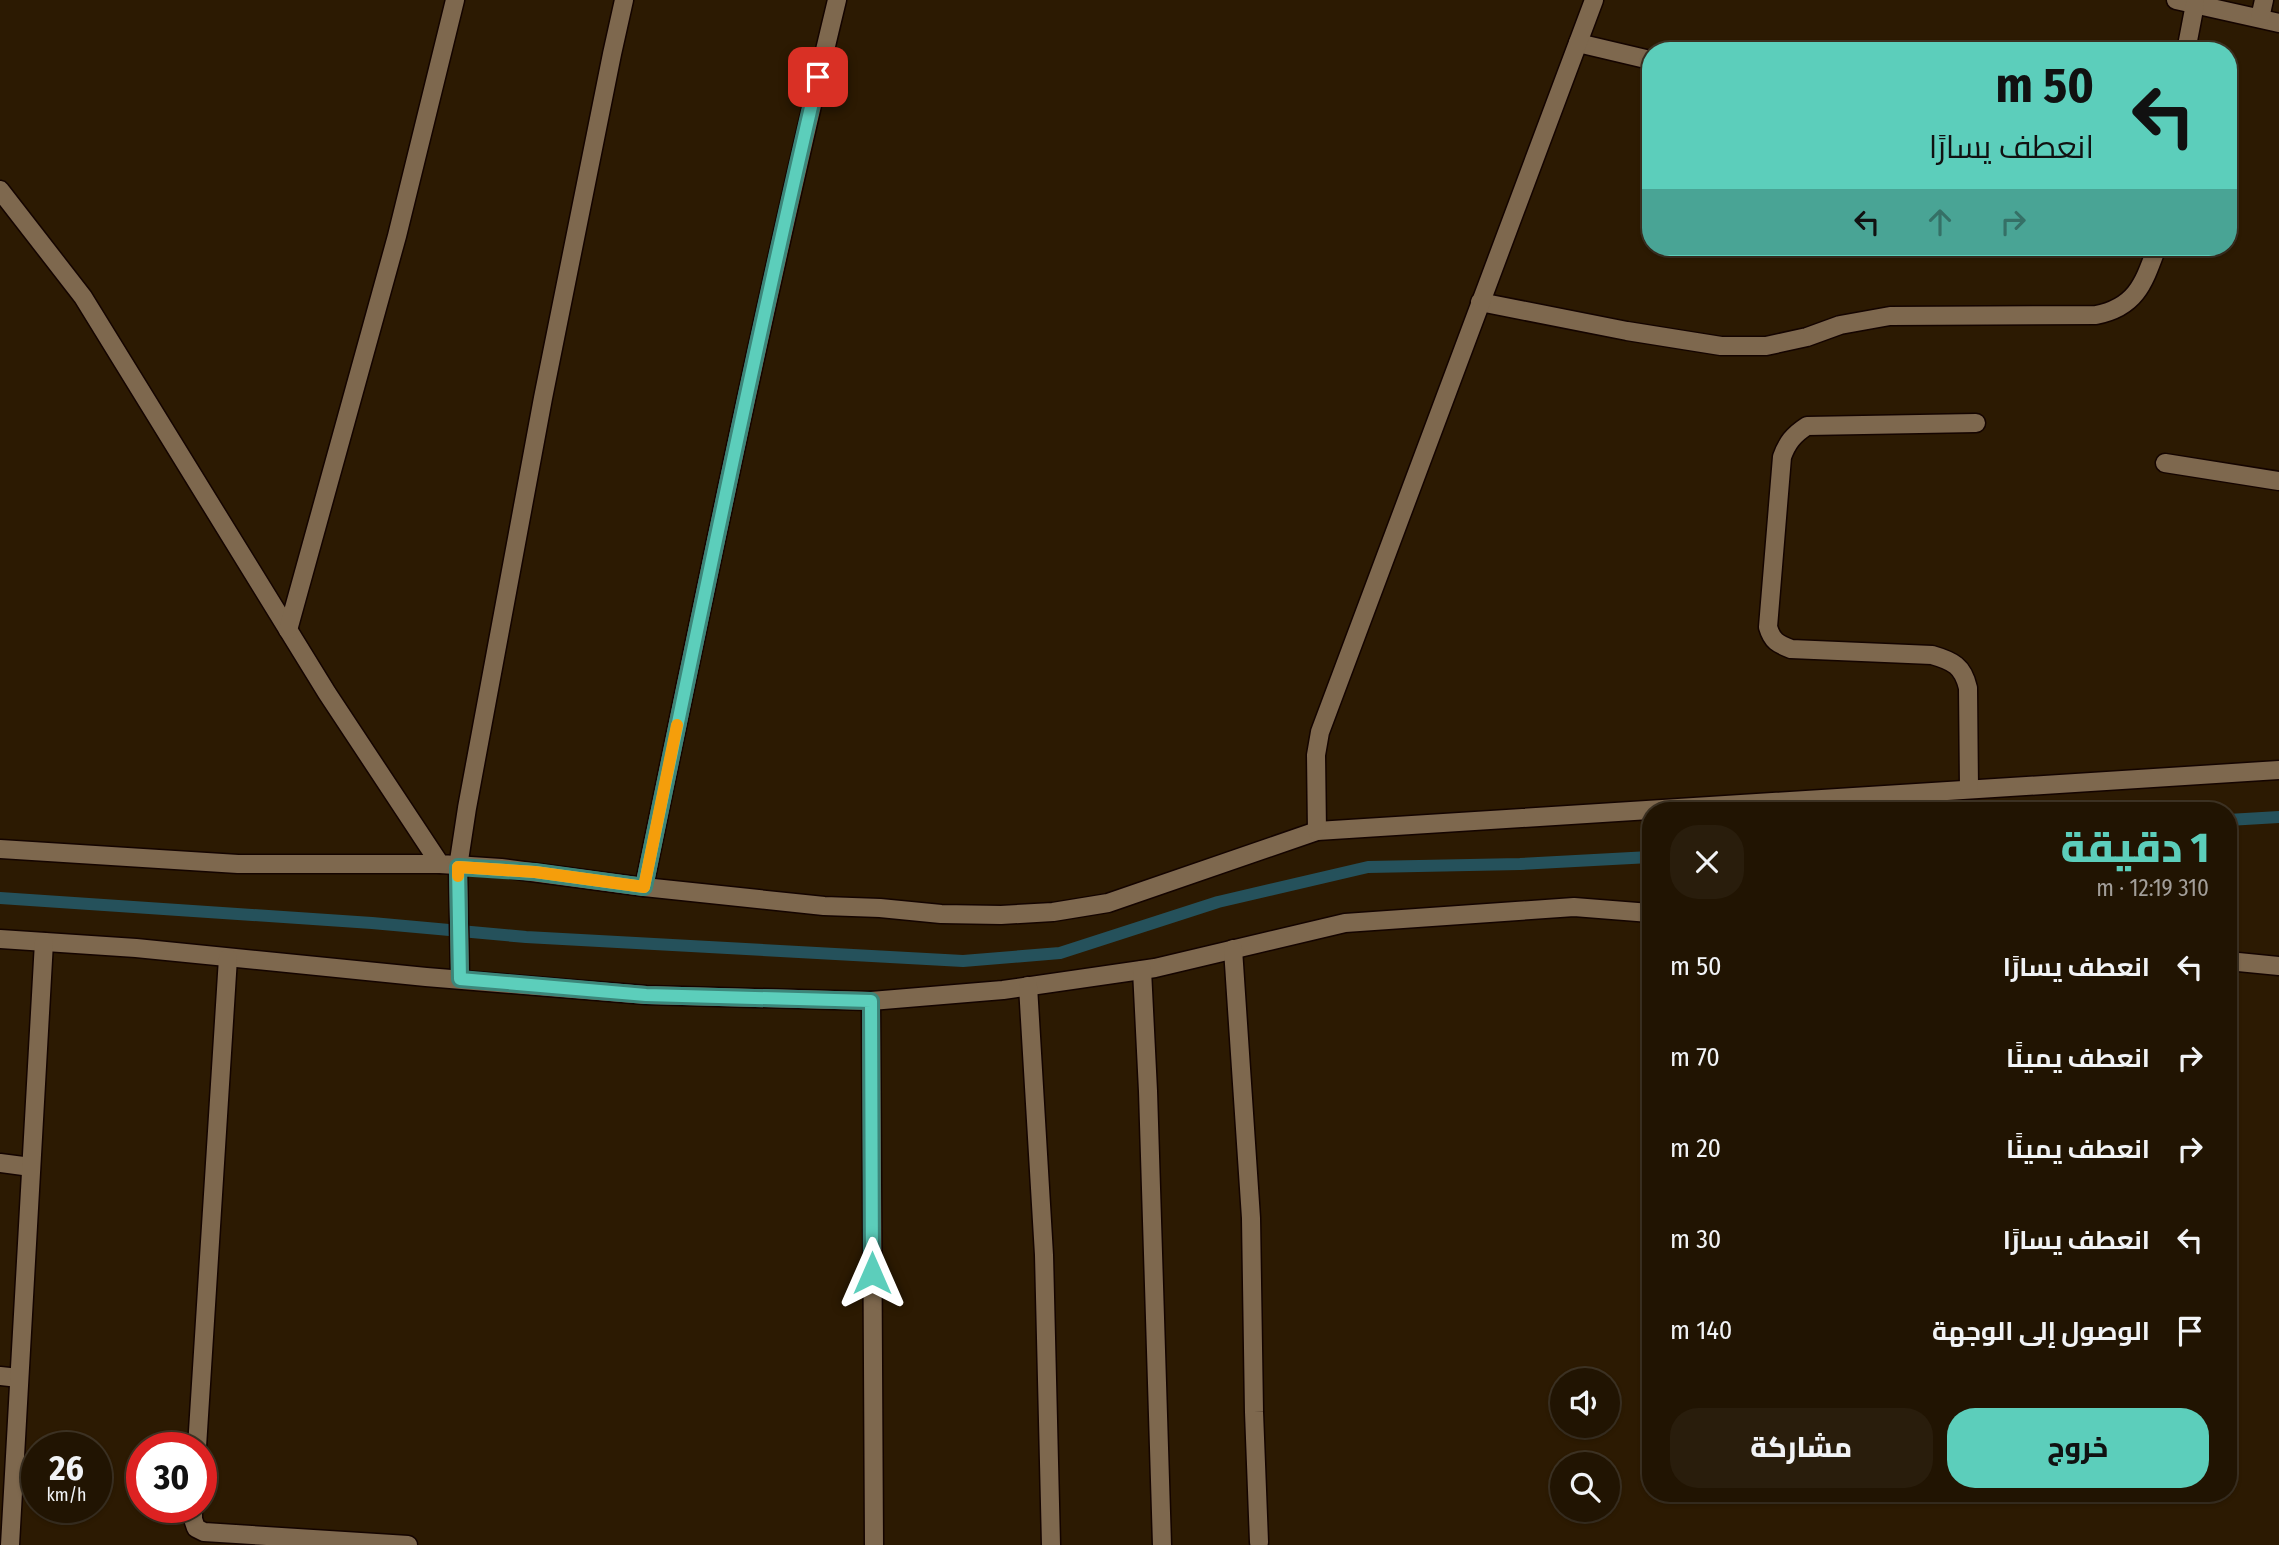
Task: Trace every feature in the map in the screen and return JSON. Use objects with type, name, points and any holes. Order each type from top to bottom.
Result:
[{"type":"street","points":[[288,630],[397,236],[455,0]]},
{"type":"street","points":[[449,865],[469,794],[543,398],[624,0]]},
{"type":"street","points":[[644,887],[793,181],[837,0]]},
{"type":"street","points":[[1317,831],[1316,755],[1320,732],[1594,0]]},
{"type":"street","points":[[2176,0],[2279,23]]},
{"type":"street","points":[[2260,18],[2264,0]]},
{"type":"street","points":[[2188,42],[2195,4]]},
{"type":"street","points":[[1578,43],[1642,58]]},
{"type":"street","points":[[0,190],[83,297],[327,693],[449,865],[458,902],[460,979]]},
{"type":"street","points":[[1480,302],[1627,331],[1721,346],[1766,346],[1807,337],[1840,325],[1891,316],[2096,315],[2112,312],[2133,297],[2153,256]]},
{"type":"street","points":[[1969,788],[1968,688],[1959,667],[1933,655],[1791,649],[1779,645],[1772,638],[1768,627],[1782,457],[1787,444],[1796,433],[1807,426],[1976,423]]},
{"type":"street","points":[[2165,463],[2279,481]]},
{"type":"street","points":[[1757,802],[2279,770]]},
{"type":"street","points":[[0,849],[238,864],[449,865],[535,872],[644,887],[824,906],[880,908],[941,915],[1001,915],[1053,912],[1108,903],[1317,831],[1642,810]]},
{"type":"street","points":[[0,939],[136,948],[646,995],[871,1001],[1028,986],[1142,970],[1345,923],[1574,907],[1642,912]]},
{"type":"street","points":[[10,1545],[44,942]]},
{"type":"street","points":[[1233,949],[1251,1218],[1259,1542]]},
{"type":"street","points":[[198,1432],[228,958]]},
{"type":"street","points":[[2237,962],[2279,966]]},
{"type":"street","points":[[1142,970],[1149,1091],[1162,1545]]},
{"type":"street","points":[[1028,986],[1044,1255],[1051,1545]]},
{"type":"street","points":[[871,1001],[874,1545]]},
{"type":"street","points":[[0,1163],[31,1167]]},
{"type":"street","points":[[0,1376],[19,1378]]},
{"type":"street","points":[[194,1523],[196,1528],[204,1532],[408,1545]]},
{"type":"waterway","points":[[2237,819],[2279,817]]},
{"type":"waterway","points":[[0,898],[372,923],[526,937],[963,961],[1060,953],[1218,902],[1368,867],[1520,864],[1642,857]]},
{"type":"slow traffic","points":[[458,876],[458,867],[501,868],[644,887],[677,725]]},
{"type":"route","points":[[818,77],[793,181],[644,887],[501,868],[458,867],[460,979],[646,995],[871,1001],[872,1273]]}]
